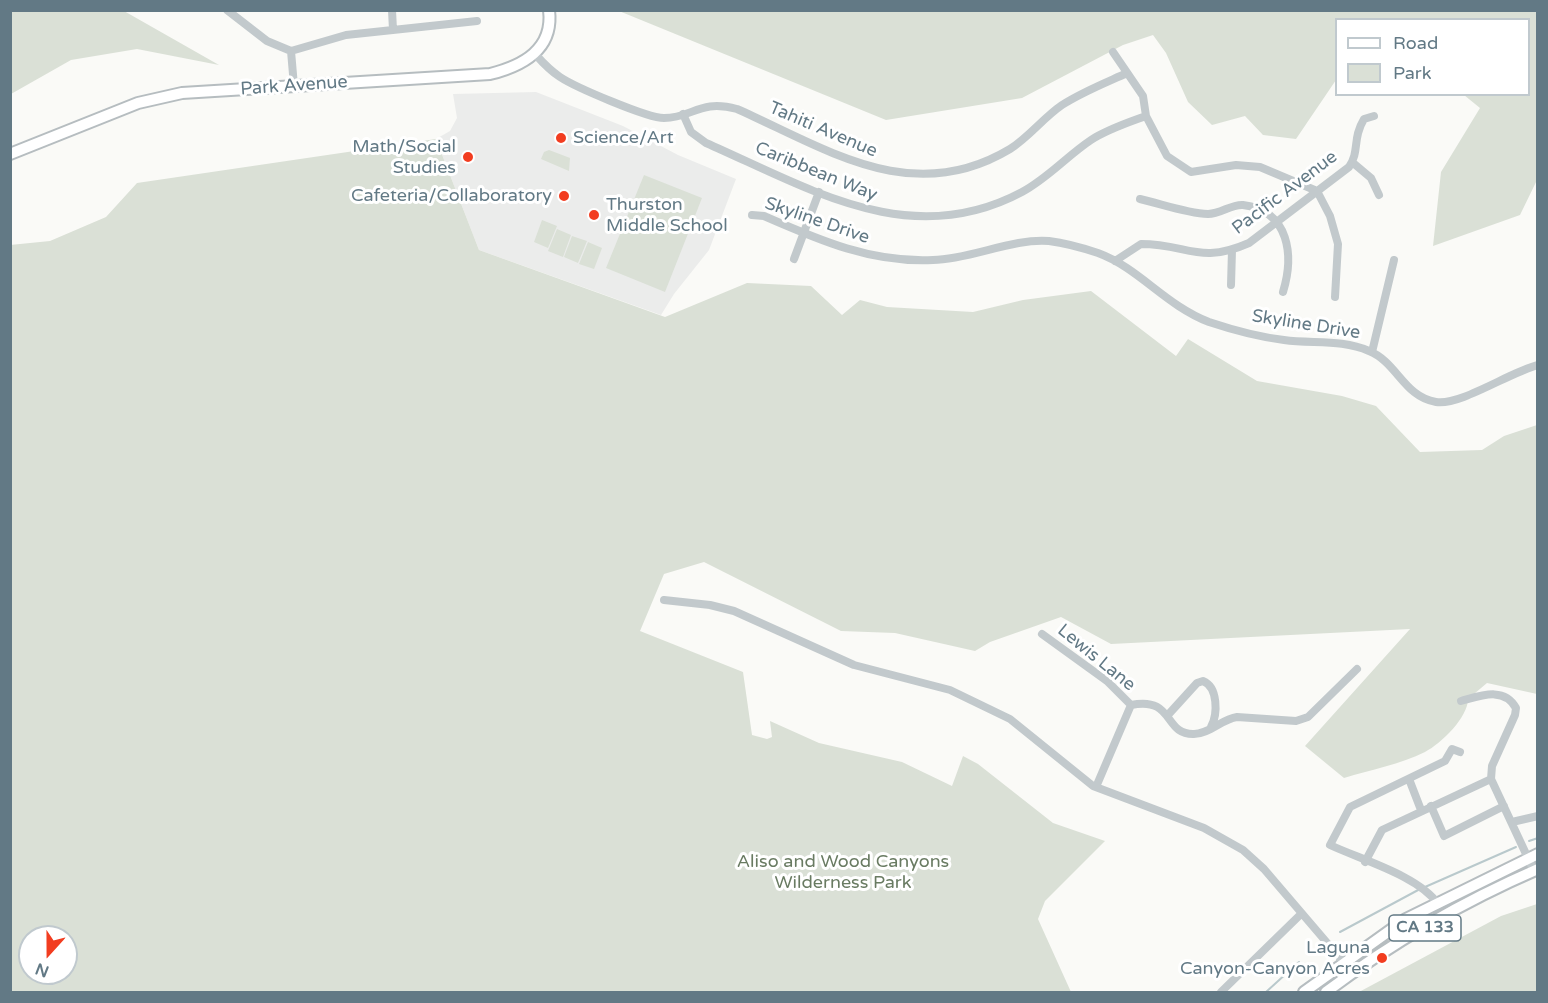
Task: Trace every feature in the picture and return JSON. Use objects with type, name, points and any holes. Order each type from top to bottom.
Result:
[{"type":"main road","points":[[536,55],[551,26],[549,10]]},
{"type":"main road","name":"Park Avenue","points":[[10,154],[138,103],[182,93],[490,75],[511,69],[536,55]]},
{"type":"main road","name":"CA 133","points":[[1304,993],[1406,920],[1533,856]]},
{"type":"main road","name":"CA 133","points":[[1326,993],[1352,972],[1405,939],[1536,870]]},
{"type":"street","points":[[227,10],[267,41],[291,51],[346,35],[477,21]]},
{"type":"street","points":[[392,10],[393,30]]},
{"type":"street","points":[[291,51],[294,86]]},
{"type":"street","points":[[1113,52],[1143,96],[1146,116],[1167,156],[1191,172],[1236,165],[1260,167],[1317,191],[1330,216],[1338,244],[1335,297]]},
{"type":"street","name":"Tahiti Avenue","points":[[536,55],[561,78],[647,115],[665,118],[708,105],[737,109],[861,165],[885,172],[925,175],[961,170],[995,157],[1012,148],[1062,105],[1127,73]]},
{"type":"street","name":"Caribbean Way","points":[[683,114],[691,132],[706,142],[819,192],[882,214],[928,217],[965,213],[1019,194],[1051,174],[1093,138],[1146,116]]},
{"type":"street","name":"Pacific Avenue","points":[[1115,261],[1133,247],[1141,244],[1206,255],[1232,250],[1249,243],[1352,162],[1355,157],[1355,135],[1364,119],[1374,116]]},
{"type":"street","points":[[1352,162],[1371,178],[1379,195]]},
{"type":"street","points":[[794,259],[819,192]]},
{"type":"street","points":[[1140,199],[1209,214],[1242,205],[1262,211],[1276,221],[1290,255],[1283,292]]},
{"type":"street","name":"Skyline Drive","points":[[752,215],[764,216],[855,252],[901,261],[955,259],[1025,243],[1049,241],[1098,253],[1115,261],[1175,306],[1210,322],[1282,340],[1348,343],[1372,352],[1384,361],[1404,385],[1422,398],[1443,403],[1538,365]]},
{"type":"street","points":[[1231,285],[1232,250]]},
{"type":"street","points":[[1372,352],[1394,260]]},
{"type":"street","points":[[664,600],[710,605],[734,611],[854,665],[950,690],[1010,719],[1096,787],[1170,814],[1226,840],[1264,870],[1352,972]]},
{"type":"street","name":"Lewis Lane","points":[[1042,634],[1107,681],[1131,705]]},
{"type":"street","points":[[1096,787],[1131,705],[1154,704],[1165,710],[1167,716],[1185,733],[1196,735],[1237,717],[1288,721],[1308,717],[1357,669]]},
{"type":"street","points":[[1167,716],[1197,682],[1203,681],[1211,687],[1214,696],[1215,715],[1211,727]]},
{"type":"street","points":[[1461,701],[1496,693],[1505,697],[1516,708],[1515,716],[1492,765],[1491,779],[1512,822],[1533,856],[1536,870]]},
{"type":"street","points":[[1438,904],[1428,891],[1419,885],[1330,845],[1350,807],[1445,761],[1452,749],[1460,752]]},
{"type":"street","points":[[1409,779],[1421,810]]},
{"type":"street","points":[[1365,862],[1382,830],[1491,779]]},
{"type":"street","points":[[1431,806],[1444,836],[1504,806]]},
{"type":"street","points":[[1512,822],[1538,816]]},
{"type":"street","points":[[1221,993],[1301,914]]},
{"type":"shaded area","name":"Thurston Middle School","points":[[536,92],[623,126],[678,155],[736,179],[709,250],[674,294],[661,315],[479,250],[436,139],[450,131],[457,118],[453,94]]},
{"type":"green space","points":[[11,10],[124,11],[219,65],[137,49],[71,60],[11,94]]},
{"type":"green space","points":[[619,11],[1537,11],[1537,180],[1520,215],[1433,246],[1441,172],[1480,108],[1465,96],[1530,96],[1530,18],[1335,18],[1335,81],[1296,139],[1263,135],[1245,116],[1212,125],[1188,102],[1166,53],[1153,35],[1123,45],[1022,98],[886,120]]},
{"type":"green space","name":"Aliso and Wood Canyons Wilderness Park","points":[[436,139],[479,250],[665,317],[747,283],[811,286],[842,315],[860,300],[887,307],[973,312],[1023,300],[1091,291],[1176,356],[1188,339],[1257,381],[1342,396],[1376,406],[1420,452],[1482,450],[1504,436],[1537,425],[1537,694],[1487,683],[1468,699],[1464,714],[1459,721],[1432,748],[1406,760],[1344,778],[1305,746],[1410,629],[1111,644],[1061,617],[990,642],[975,651],[895,633],[841,631],[704,562],[664,574],[640,631],[743,672],[752,735],[767,739],[772,737],[770,721],[819,743],[902,762],[952,786],[963,756],[978,764],[1053,823],[1105,841],[1045,901],[1038,919],[1071,992],[11,992],[10,245],[50,241],[106,217],[137,183]]},
{"type":"green space","points":[[549,150],[570,158],[569,171],[541,159],[544,152]]},
{"type":"green space","points":[[644,175],[702,198],[665,292],[606,268]]},
{"type":"green space","points":[[542,220],[557,226],[548,248],[534,242]]},
{"type":"green space","points":[[557,229],[571,235],[563,257],[548,251]]},
{"type":"green space","points":[[572,236],[587,241],[578,263],[564,257]]},
{"type":"green space","points":[[588,242],[602,248],[594,269],[579,264]]},
{"type":"green space","points":[[1537,904],[1537,992],[1359,992],[1501,916]]},
{"type":"waterway","points":[[1529,841],[1538,838]]},
{"type":"waterway","points":[[1425,887],[1516,847]]},
{"type":"waterway","points":[[1340,932],[1420,889]]},
{"type":"waterway","points":[[1266,992],[1299,962]]},
{"type":"place","name":"Science/Art","points":[[561,138]]},
{"type":"place","name":"Math/Social Studies","points":[[468,157]]},
{"type":"place","name":"Cafeteria/Collaboratory","points":[[564,196]]},
{"type":"place","name":"Thurston Middle School","points":[[594,215]]},
{"type":"place","name":"Laguna Canyon-Canyon Acres","points":[[1382,958]]}]
